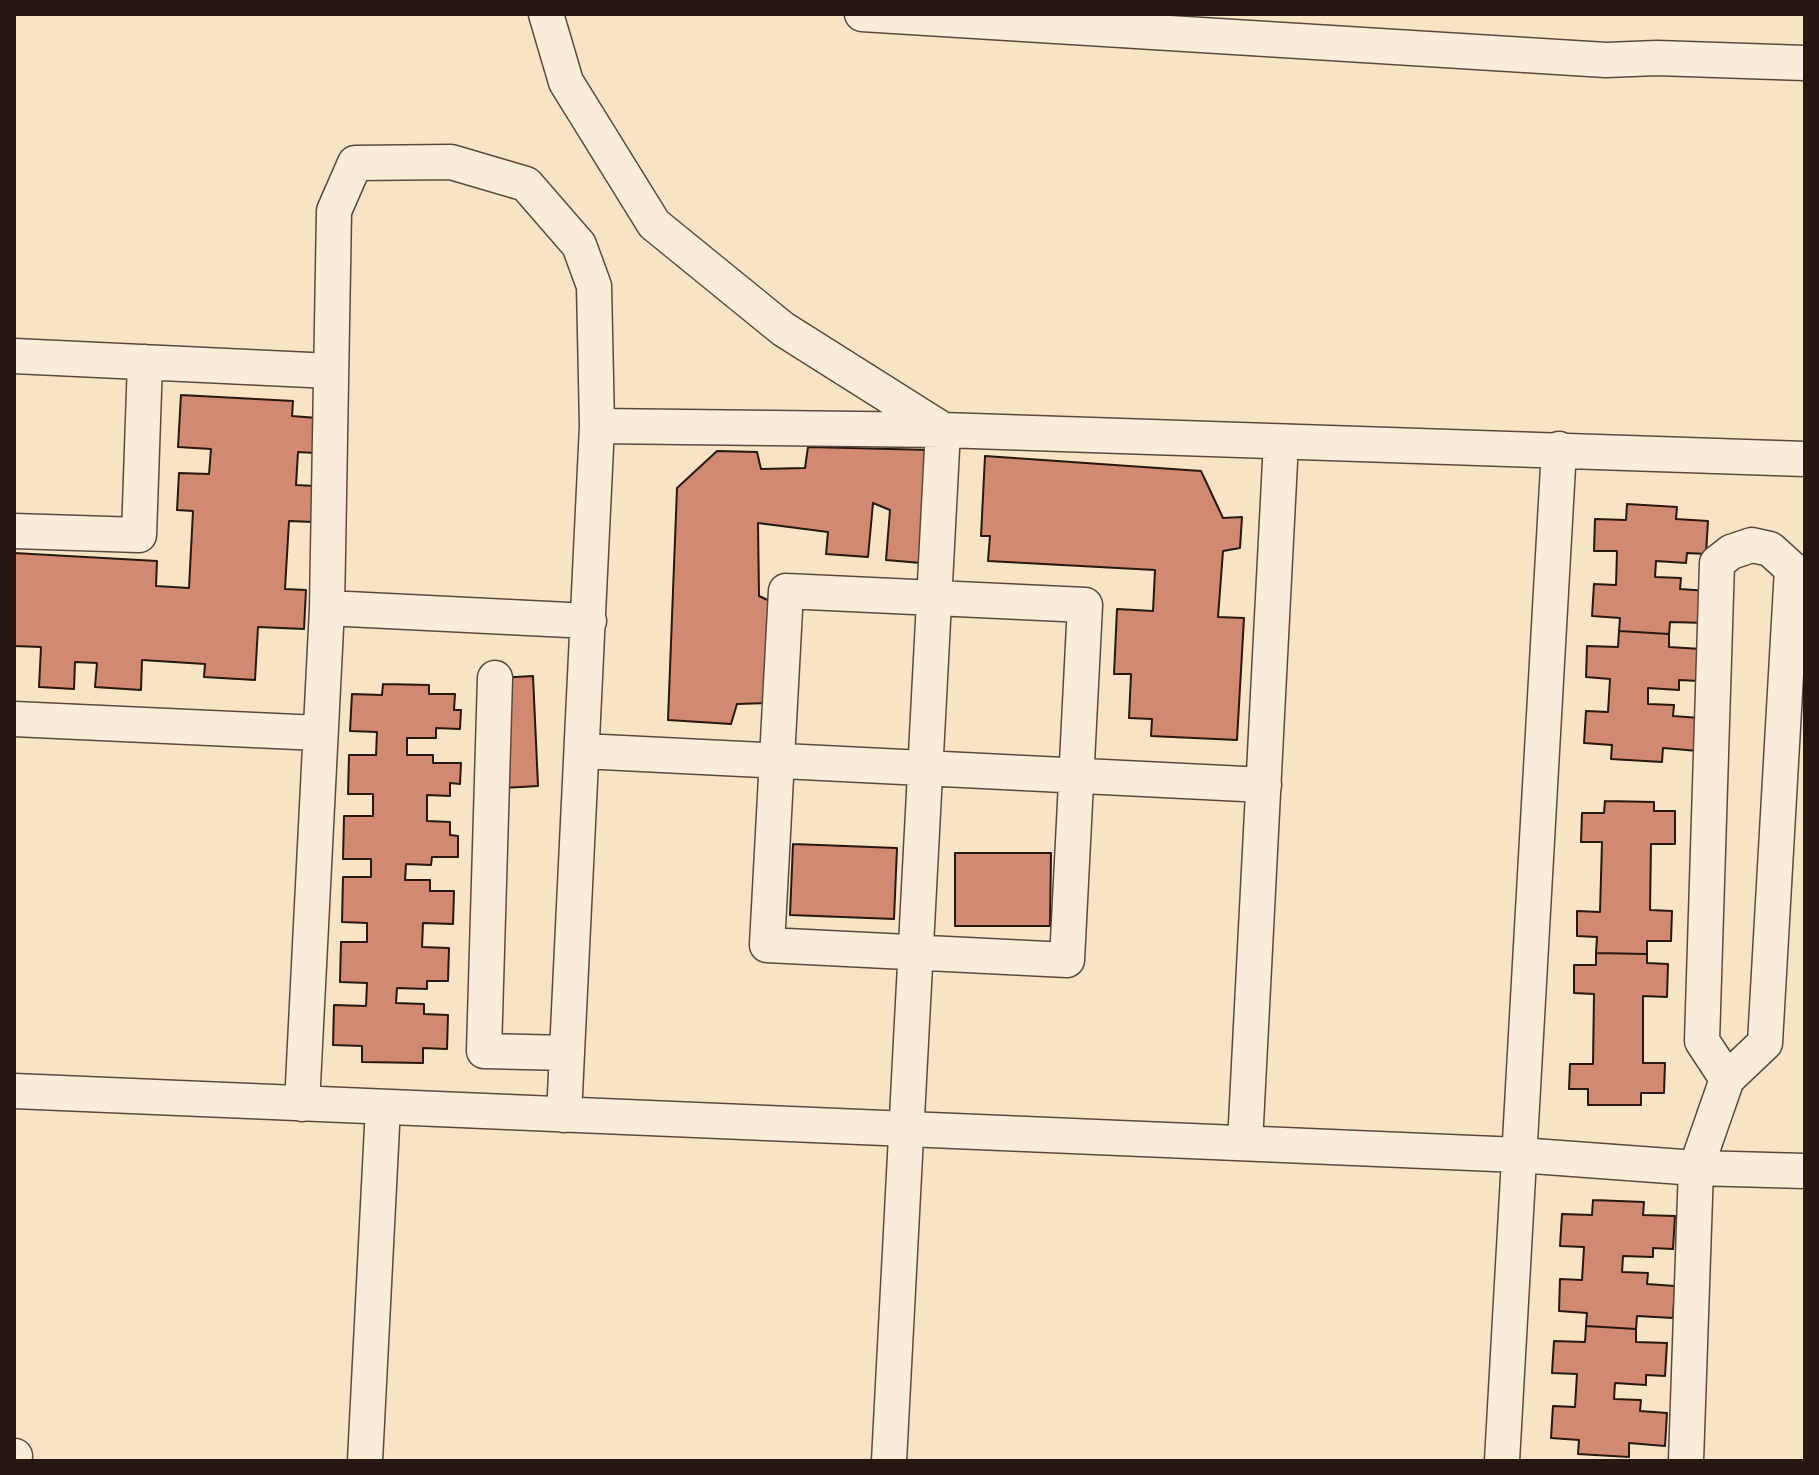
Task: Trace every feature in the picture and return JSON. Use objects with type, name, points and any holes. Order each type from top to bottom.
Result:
[{"type":"street","points":[[546,14],[566,82],[654,224],[783,329],[943,430]]},
{"type":"street","points":[[862,14],[1590,59],[1805,63]]},
{"type":"street","points":[[302,1104],[327,608],[334,211],[355,163],[451,162],[526,184],[579,245],[594,286],[597,426],[564,1115]]},
{"type":"street","points":[[14,356],[331,371]]},
{"type":"street","points":[[14,531],[139,535],[145,362]]},
{"type":"street","points":[[597,426],[943,430],[1805,459]]},
{"type":"street","points":[[889,1461],[943,430]]},
{"type":"street","points":[[1245,1143],[1281,442]]},
{"type":"street","points":[[1502,1461],[1559,449]]},
{"type":"street","points":[[1686,1461],[1696,1168],[1727,1079],[1765,1043],[1792,569],[1770,549],[1752,545],[1731,552],[1717,563],[1702,1041],[1727,1079]]},
{"type":"street","points":[[786,591],[934,598],[1085,605],[1067,960],[767,945],[786,591]]},
{"type":"street","points":[[327,608],[589,621]]},
{"type":"street","points":[[495,678],[484,1051],[567,1053]]},
{"type":"street","points":[[14,719],[319,733]]},
{"type":"street","points":[[582,751],[1264,785]]},
{"type":"street","points":[[14,1091],[1519,1155],[1696,1168],[1805,1171]]},
{"type":"street","points":[[365,1461],[383,1107]]},
{"type":"building","points":[[181,395],[293,401],[292,416],[317,418],[315,453],[298,452],[296,485],[315,486],[313,522],[289,521],[285,589],[306,590],[304,629],[258,627],[255,680],[204,677],[205,664],[142,660],[141,690],[95,687],[97,663],[75,662],[74,689],[39,687],[41,647],[14,646],[14,553],[157,561],[156,586],[189,588],[193,511],[177,510],[179,473],[209,474],[211,449],[178,447]]},
{"type":"building","points":[[808,447],[932,450],[921,563],[886,560],[890,510],[873,503],[868,557],[826,554],[828,532],[758,523],[759,596],[772,602],[769,703],[737,704],[731,724],[668,720],[677,488],[717,451],[757,452],[761,469],[805,468]]},
{"type":"building","points":[[985,456],[1201,471],[1223,518],[1242,517],[1240,548],[1223,551],[1218,617],[1244,618],[1237,740],[1151,736],[1152,719],[1129,718],[1131,674],[1114,674],[1117,609],[1153,611],[1155,570],[988,561],[990,536],[981,536]]},
{"type":"building","points":[[1627,504],[1677,507],[1676,519],[1708,521],[1706,554],[1687,553],[1686,563],[1656,561],[1655,577],[1681,578],[1680,589],[1708,591],[1706,623],[1670,622],[1669,634],[1619,631],[1620,618],[1592,616],[1594,584],[1616,585],[1617,551],[1594,551],[1595,519],[1626,520]]},
{"type":"building","points":[[1619,631],[1669,634],[1669,647],[1701,649],[1699,681],[1679,680],[1679,690],[1648,688],[1648,704],[1674,705],[1673,716],[1700,718],[1698,751],[1663,748],[1662,762],[1611,759],[1612,745],[1584,743],[1586,711],[1608,712],[1610,679],[1586,677],[1587,646],[1618,647]]},
{"type":"building","points":[[533,676],[538,786],[503,788],[498,678]]},
{"type":"building","points":[[383,684],[429,685],[429,694],[455,694],[454,710],[461,710],[460,729],[436,728],[436,738],[407,738],[407,755],[433,755],[433,763],[461,763],[460,784],[450,783],[450,796],[427,795],[427,821],[450,822],[450,835],[458,836],[458,857],[432,857],[431,865],[406,864],[405,880],[430,880],[430,891],[454,891],[453,924],[423,923],[422,947],[449,948],[448,981],[427,981],[427,989],[397,988],[396,1003],[424,1004],[424,1014],[448,1015],[447,1049],[423,1048],[423,1063],[362,1062],[362,1046],[333,1045],[334,1005],[366,1006],[367,983],[340,982],[341,942],[367,942],[367,923],[342,922],[343,877],[371,877],[371,859],[343,859],[344,816],[373,816],[373,794],[348,794],[349,755],[376,755],[377,732],[350,731],[352,694],[382,695]]},
{"type":"building","points":[[1605,801],[1654,802],[1654,811],[1675,811],[1675,844],[1651,844],[1650,910],[1672,911],[1671,941],[1647,941],[1647,954],[1596,953],[1597,937],[1577,936],[1577,911],[1600,912],[1602,842],[1581,842],[1582,813],[1604,813]]},
{"type":"building","points":[[793,844],[897,848],[894,919],[790,915]]},
{"type":"building","points":[[955,853],[1051,853],[1050,926],[955,926]]},
{"type":"building","points":[[1596,953],[1647,954],[1647,963],[1668,964],[1667,997],[1643,996],[1643,1063],[1665,1063],[1664,1093],[1641,1093],[1641,1105],[1588,1105],[1588,1089],[1569,1089],[1570,1064],[1593,1064],[1594,994],[1574,993],[1574,965],[1596,965]]},
{"type":"building","points":[[1593,1200],[1644,1202],[1643,1215],[1675,1216],[1673,1249],[1653,1248],[1653,1257],[1623,1256],[1622,1272],[1648,1273],[1647,1284],[1675,1286],[1673,1318],[1637,1316],[1636,1329],[1586,1326],[1587,1313],[1559,1311],[1560,1279],[1582,1280],[1584,1247],[1560,1246],[1562,1214],[1592,1215]]},
{"type":"building","points":[[1586,1326],[1636,1329],[1636,1342],[1667,1343],[1665,1376],[1646,1375],[1646,1385],[1615,1383],[1614,1399],[1641,1400],[1640,1411],[1667,1413],[1665,1446],[1629,1443],[1629,1457],[1578,1454],[1579,1440],[1551,1438],[1553,1406],[1575,1407],[1577,1374],[1552,1373],[1554,1341],[1585,1342]]}]
